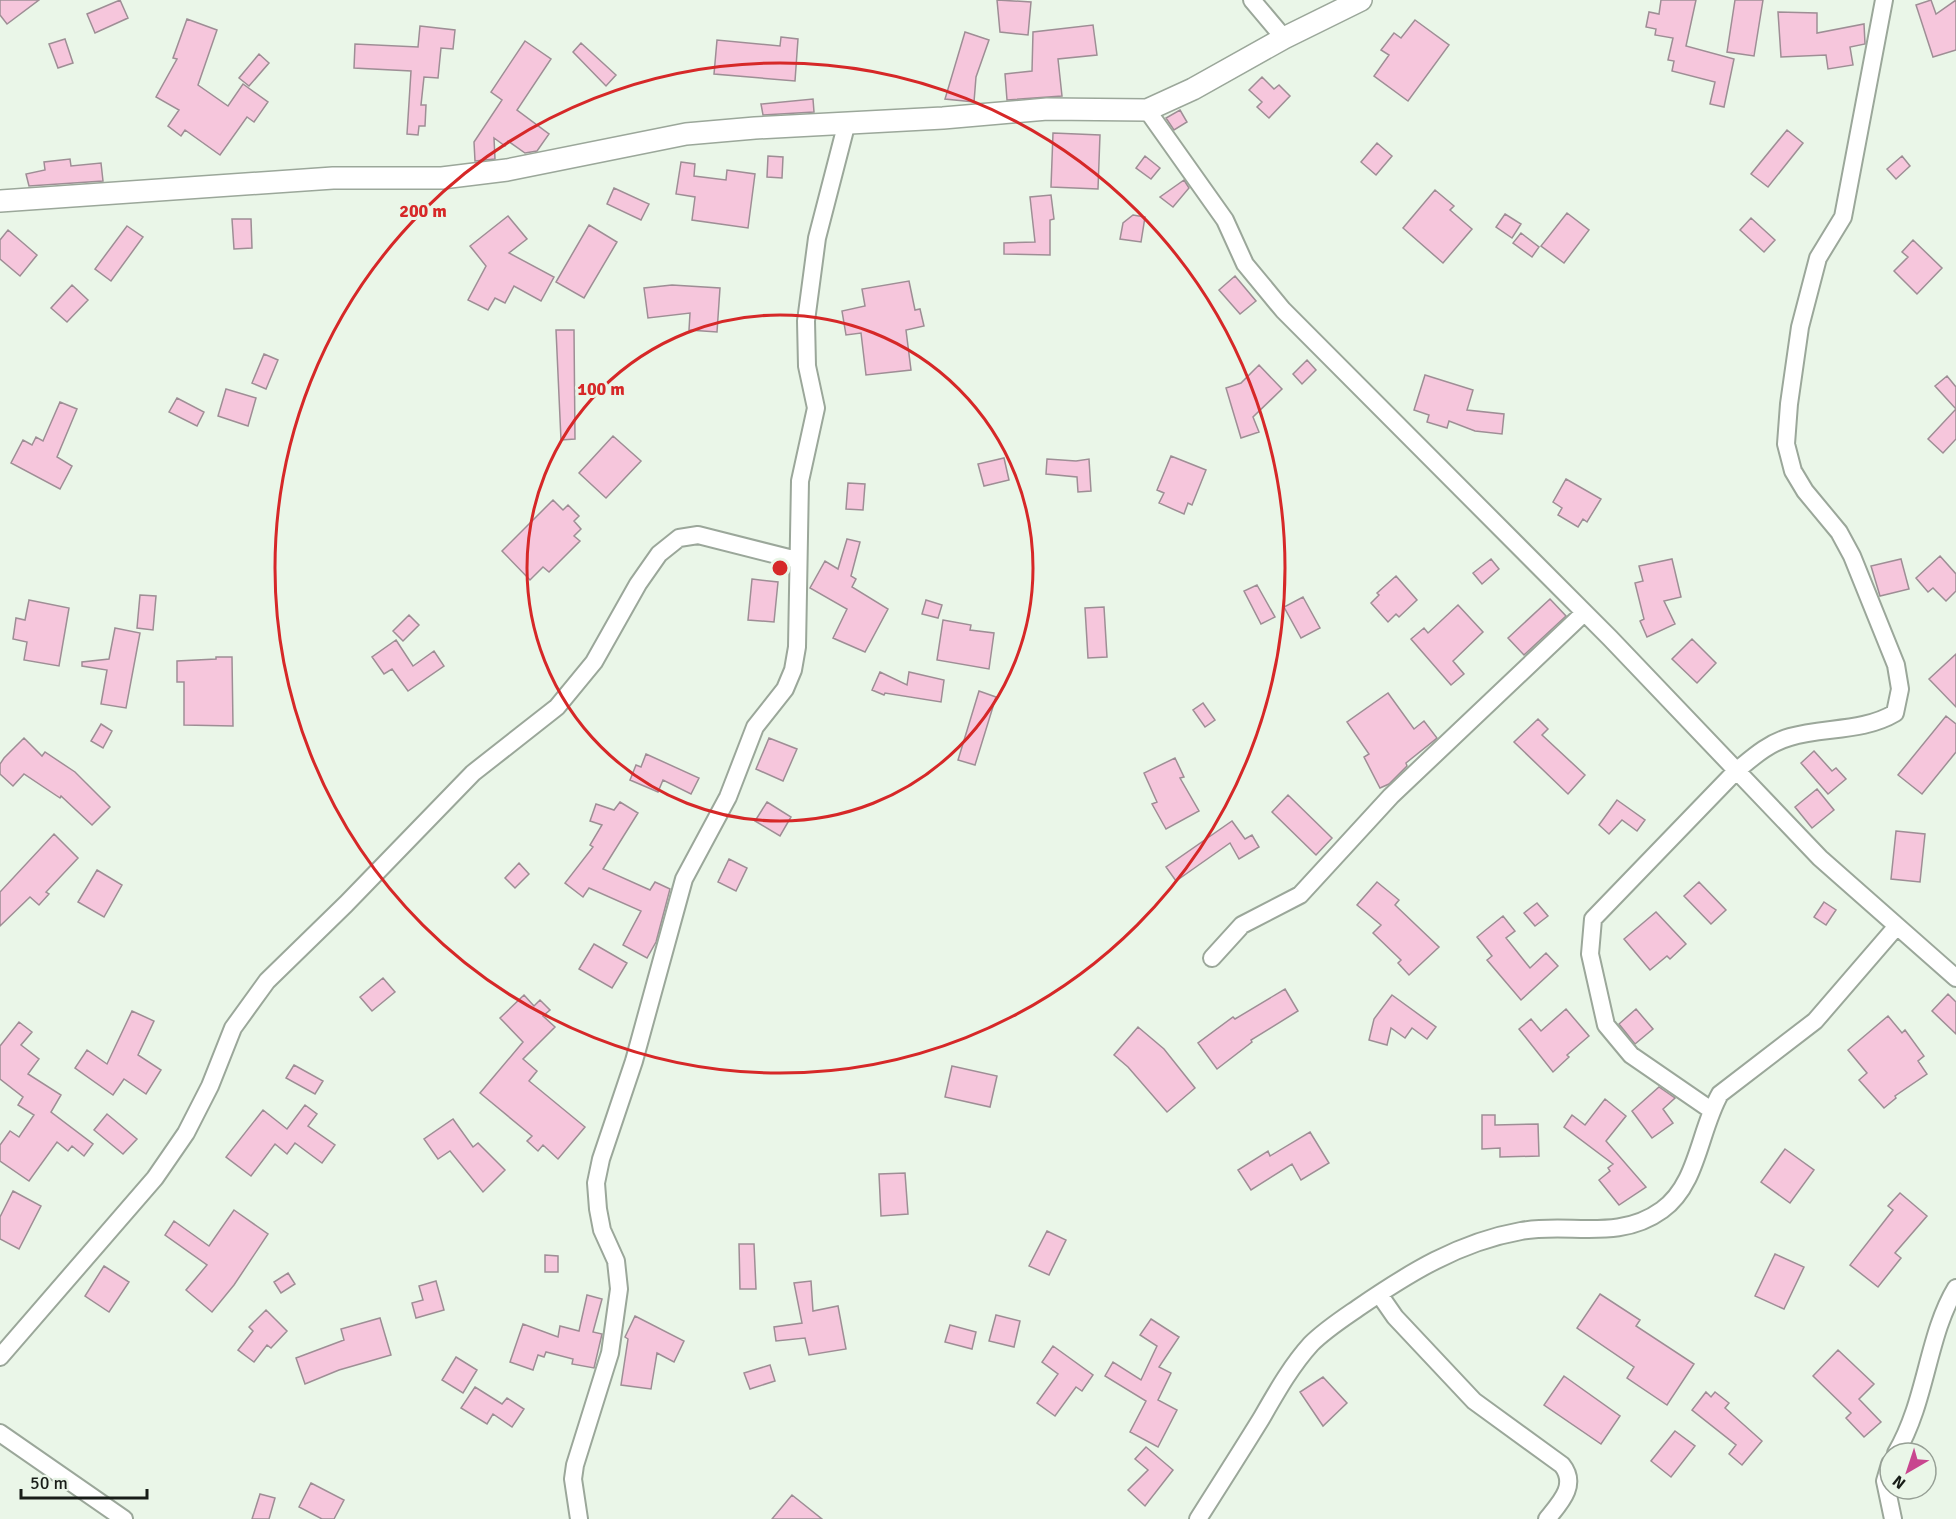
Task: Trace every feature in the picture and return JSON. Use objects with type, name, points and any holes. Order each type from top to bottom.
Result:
[{"type":"street","points":[[1252,0],[1284,38]]},
{"type":"street","points":[[0,201],[333,178],[442,178],[507,170],[686,134],[847,122],[943,118],[1047,108],[1147,110],[1193,89],[1284,38],[1361,0]]},
{"type":"street","points":[[1711,1110],[1631,1055],[1606,1025],[1590,954],[1593,919],[1735,772],[1773,744],[1818,731],[1871,723],[1894,713],[1898,704],[1900,689],[1896,665],[1852,556],[1839,532],[1805,491],[1793,471],[1786,444],[1800,327],[1818,258],[1844,218],[1884,0]]},
{"type":"street","points":[[1147,110],[1225,220],[1245,264],[1283,310],[1584,613],[1820,858],[1956,978]]},
{"type":"street","points":[[579,1519],[574,1489],[575,1465],[610,1353],[619,1289],[616,1262],[602,1230],[598,1209],[596,1183],[601,1159],[634,1061],[684,879],[728,797],[755,727],[785,688],[793,670],[797,647],[800,481],[816,408],[807,366],[806,321],[817,238],[847,122]]},
{"type":"street","points":[[0,1357],[155,1178],[186,1133],[210,1086],[233,1028],[267,981],[346,904],[473,773],[557,707],[594,662],[638,584],[660,554],[679,538],[698,535],[797,560]]},
{"type":"street","points":[[1212,958],[1242,925],[1300,895],[1391,796],[1584,613]]},
{"type":"street","points":[[1201,1518],[1290,1370],[1312,1343],[1379,1294],[1430,1262],[1470,1243],[1523,1230],[1615,1230],[1641,1222],[1663,1210],[1680,1192],[1696,1158],[1711,1110],[1720,1094],[1815,1021],[1897,926]]},
{"type":"street","points":[[1903,1441],[1923,1392],[1947,1302],[1956,1288]]},
{"type":"street","points":[[1379,1294],[1395,1317],[1473,1401],[1507,1428],[1562,1465],[1568,1473],[1569,1487],[1547,1519]]},
{"type":"street","points":[[0,1433],[124,1519]]},
{"type":"street","points":[[1889,1501],[1893,1519]]},
{"type":"building","points":[[0,0],[39,0],[7,24],[0,15]]},
{"type":"building","points":[[120,0],[128,18],[95,33],[87,14]]},
{"type":"building","points":[[997,0],[1031,2],[1028,35],[1000,32]]},
{"type":"building","points":[[1661,0],[1696,0],[1686,46],[1734,59],[1724,107],[1710,104],[1715,82],[1672,71],[1674,61],[1668,60],[1673,38],[1655,35],[1656,29],[1646,27],[1649,12],[1659,14]]},
{"type":"building","points":[[1735,0],[1763,0],[1754,56],[1727,52]]},
{"type":"building","points":[[1931,0],[1936,14],[1956,0],[1956,50],[1933,57],[1916,5]]},
{"type":"building","points":[[1778,12],[1817,13],[1817,33],[1864,24],[1865,44],[1850,47],[1853,65],[1828,69],[1826,55],[1781,57]]},
{"type":"building","points":[[187,19],[217,30],[198,85],[228,106],[243,84],[268,102],[254,122],[247,117],[220,155],[185,130],[181,136],[168,126],[179,110],[156,97],[177,59],[173,58]]},
{"type":"building","points":[[1415,20],[1449,45],[1408,101],[1374,76],[1389,55],[1381,50],[1394,33],[1401,38]]},
{"type":"building","points":[[1093,25],[1097,55],[1058,59],[1062,96],[1007,100],[1005,74],[1032,71],[1033,32]]},
{"type":"building","points":[[420,26],[455,30],[453,49],[441,48],[438,78],[424,77],[421,105],[426,105],[425,126],[419,126],[418,135],[407,134],[411,71],[354,68],[355,44],[418,47]]},
{"type":"building","points":[[965,32],[989,40],[976,77],[974,102],[945,99]]},
{"type":"building","points":[[781,37],[798,39],[795,81],[714,74],[717,40],[780,46]]},
{"type":"building","points":[[65,39],[73,63],[58,68],[49,44]]},
{"type":"building","points":[[525,41],[551,59],[517,110],[549,134],[537,151],[525,153],[508,141],[505,146],[494,138],[495,159],[475,161],[474,142],[502,100],[491,92]]},
{"type":"building","points":[[581,43],[616,75],[606,86],[573,52]]},
{"type":"building","points":[[259,54],[269,63],[249,86],[239,78]]},
{"type":"building","points":[[1262,77],[1274,89],[1279,85],[1290,96],[1269,118],[1257,107],[1262,102],[1249,90]]},
{"type":"building","points":[[813,99],[814,112],[763,115],[761,104]]},
{"type":"building","points":[[1180,110],[1187,122],[1174,130],[1166,118]]},
{"type":"building","points":[[1787,130],[1803,143],[1768,187],[1751,174]]},
{"type":"building","points":[[1053,133],[1100,135],[1098,189],[1051,187]]},
{"type":"building","points":[[1377,143],[1392,156],[1376,175],[1361,162]]},
{"type":"building","points":[[768,156],[783,157],[782,178],[767,177]]},
{"type":"building","points":[[1145,156],[1160,168],[1151,179],[1136,168]]},
{"type":"building","points":[[1902,156],[1910,166],[1896,179],[1887,169]]},
{"type":"building","points":[[70,159],[71,166],[101,163],[103,181],[29,186],[26,174],[45,170],[44,162]]},
{"type":"building","points":[[681,162],[695,164],[694,176],[726,180],[727,170],[755,174],[748,228],[692,220],[695,197],[676,194]]},
{"type":"building","points":[[1184,180],[1189,188],[1173,207],[1160,197]]},
{"type":"building","points":[[614,188],[649,204],[641,220],[607,204]]},
{"type":"building","points":[[1435,190],[1454,206],[1450,210],[1472,229],[1443,263],[1403,228]]},
{"type":"building","points":[[1051,195],[1054,219],[1050,220],[1050,255],[1004,254],[1004,243],[1035,242],[1030,197]]},
{"type":"building","points":[[1567,213],[1589,230],[1564,263],[1541,246]]},
{"type":"building","points":[[1505,214],[1521,224],[1512,238],[1496,227]]},
{"type":"building","points":[[1133,215],[1145,217],[1141,242],[1120,239],[1123,223]]},
{"type":"building","points":[[508,216],[527,239],[509,253],[554,277],[541,301],[514,286],[505,303],[495,298],[488,310],[468,300],[486,266],[470,246]]},
{"type":"building","points":[[1751,218],[1775,240],[1764,252],[1740,230]]},
{"type":"building","points":[[232,219],[251,219],[252,248],[234,249]]},
{"type":"building","points":[[589,225],[617,242],[584,298],[556,282]]},
{"type":"building","points":[[127,226],[143,237],[111,281],[95,269]]},
{"type":"building","points":[[8,230],[37,255],[20,276],[0,259],[0,240]]},
{"type":"building","points":[[1521,233],[1539,247],[1532,257],[1513,243]]},
{"type":"building","points":[[1913,240],[1942,268],[1917,294],[1894,271],[1908,257],[1902,252]]},
{"type":"building","points":[[1235,276],[1256,301],[1240,314],[1219,290]]},
{"type":"building","points":[[909,281],[915,310],[920,309],[924,326],[906,330],[911,370],[866,375],[861,333],[846,335],[842,311],[865,306],[862,289]]},
{"type":"building","points":[[72,285],[88,300],[67,322],[51,308]]},
{"type":"building","points":[[672,285],[720,288],[717,332],[689,330],[690,313],[648,318],[644,288]]},
{"type":"building","points":[[556,330],[574,330],[575,439],[561,440]]},
{"type":"building","points":[[264,354],[278,360],[266,389],[252,383]]},
{"type":"building","points":[[1307,360],[1316,370],[1302,384],[1293,374]]},
{"type":"building","points":[[1259,365],[1282,389],[1253,417],[1259,432],[1241,438],[1226,388],[1241,383]]},
{"type":"building","points":[[1425,375],[1473,390],[1467,410],[1504,414],[1502,434],[1475,431],[1449,421],[1447,428],[1427,422],[1429,415],[1414,410]]},
{"type":"building","points":[[1947,376],[1956,387],[1956,409],[1935,386]]},
{"type":"building","points":[[226,389],[256,398],[248,426],[218,416]]},
{"type":"building","points":[[177,398],[204,412],[197,426],[169,412]]},
{"type":"building","points":[[60,402],[77,409],[57,457],[72,466],[60,489],[11,463],[23,440],[32,445],[36,437],[43,441]]},
{"type":"building","points":[[1956,409],[1956,439],[1943,453],[1928,439]]},
{"type":"building","points":[[613,436],[641,461],[606,498],[579,473]]},
{"type":"building","points":[[1171,456],[1206,470],[1192,505],[1188,503],[1184,514],[1159,503],[1164,493],[1157,490]]},
{"type":"building","points":[[1004,458],[1009,480],[984,486],[978,464]]},
{"type":"building","points":[[1047,459],[1076,461],[1089,459],[1091,491],[1078,492],[1077,477],[1046,474]]},
{"type":"building","points":[[1566,479],[1601,499],[1587,522],[1583,519],[1578,527],[1558,515],[1562,508],[1553,502]]},
{"type":"building","points":[[848,483],[865,484],[863,510],[846,509]]},
{"type":"building","points":[[553,500],[563,510],[568,505],[579,516],[574,521],[581,529],[574,536],[580,541],[549,572],[543,567],[530,580],[502,551]]},
{"type":"building","points":[[847,539],[860,542],[851,576],[856,579],[852,587],[888,609],[865,652],[833,638],[847,609],[810,588],[825,561],[838,569]]},
{"type":"building","points":[[1940,556],[1956,574],[1956,591],[1946,601],[1933,588],[1928,592],[1916,578]]},
{"type":"building","points":[[1491,559],[1499,569],[1482,584],[1473,573]]},
{"type":"building","points":[[1672,559],[1681,597],[1664,601],[1675,624],[1647,637],[1640,621],[1644,619],[1635,583],[1643,581],[1639,566]]},
{"type":"building","points":[[1901,559],[1909,589],[1880,596],[1871,566]]},
{"type":"building","points":[[1396,576],[1417,600],[1399,617],[1396,614],[1388,622],[1371,603],[1379,595],[1377,593]]},
{"type":"building","points":[[752,579],[778,582],[774,622],[748,620]]},
{"type":"building","points":[[1257,585],[1275,617],[1261,624],[1244,591]]},
{"type":"building","points":[[140,595],[156,596],[153,630],[137,628]]},
{"type":"building","points":[[1303,597],[1320,628],[1301,638],[1284,607]]},
{"type":"building","points":[[1550,599],[1566,616],[1524,655],[1508,638]]},
{"type":"building","points":[[29,600],[69,608],[59,666],[24,660],[27,642],[13,639],[16,618],[25,620]]},
{"type":"building","points":[[926,600],[942,605],[938,618],[922,614]]},
{"type":"building","points":[[1458,605],[1483,632],[1453,661],[1464,674],[1451,685],[1411,639],[1424,628],[1428,633]]},
{"type":"building","points":[[1104,607],[1107,657],[1088,658],[1085,608]]},
{"type":"building","points":[[409,615],[419,625],[403,641],[393,631]]},
{"type":"building","points":[[943,620],[971,625],[970,630],[994,633],[989,669],[937,660]]},
{"type":"building","points":[[115,628],[140,633],[126,708],[101,704],[107,670],[82,666],[82,662],[109,659]]},
{"type":"building","points":[[1692,639],[1716,663],[1697,683],[1672,659]]},
{"type":"building","points":[[396,640],[413,666],[434,651],[444,666],[408,691],[392,669],[384,674],[372,657]]},
{"type":"building","points":[[1956,654],[1956,707],[1929,679]]},
{"type":"building","points":[[216,657],[232,657],[233,726],[184,725],[184,682],[177,682],[177,661],[216,659]]},
{"type":"building","points":[[880,672],[907,685],[909,672],[944,680],[941,702],[885,693],[884,695],[872,690]]},
{"type":"building","points":[[979,691],[996,697],[975,765],[958,760]]},
{"type":"building","points":[[1388,693],[1414,729],[1424,721],[1437,738],[1406,763],[1407,766],[1389,784],[1380,788],[1364,757],[1369,754],[1347,722]]},
{"type":"building","points":[[1203,703],[1215,720],[1205,727],[1193,710]]},
{"type":"building","points":[[1946,716],[1956,724],[1956,752],[1922,794],[1898,775]]},
{"type":"building","points":[[1538,719],[1548,729],[1542,735],[1585,775],[1568,794],[1514,742]]},
{"type":"building","points":[[101,724],[112,731],[103,748],[91,741]]},
{"type":"building","points":[[24,738],[42,756],[45,752],[75,772],[110,807],[92,825],[61,796],[60,798],[24,774],[13,786],[0,774],[0,764],[4,758]]},
{"type":"building","points":[[769,738],[797,749],[783,781],[756,769]]},
{"type":"building","points":[[1814,751],[1832,771],[1836,768],[1846,779],[1828,794],[1801,763]]},
{"type":"building","points":[[646,754],[699,778],[691,794],[663,780],[658,792],[630,780],[636,765],[641,767]]},
{"type":"building","points":[[1175,758],[1184,777],[1180,778],[1199,811],[1166,829],[1152,804],[1157,802],[1144,773]]},
{"type":"building","points":[[1817,789],[1834,810],[1812,828],[1795,807]]},
{"type":"building","points":[[1288,795],[1332,838],[1316,855],[1272,812]]},
{"type":"building","points":[[1617,800],[1645,820],[1637,831],[1622,820],[1609,834],[1599,825]]},
{"type":"building","points":[[620,802],[638,813],[603,869],[650,890],[655,882],[670,889],[656,942],[647,958],[623,945],[641,911],[589,888],[583,897],[565,883],[593,847],[590,845],[602,825],[590,821],[596,804],[614,810]]},
{"type":"building","points":[[767,802],[791,817],[780,836],[755,821]]},
{"type":"building","points":[[1232,821],[1245,839],[1252,835],[1259,847],[1239,859],[1230,843],[1176,881],[1166,867]]},
{"type":"building","points":[[1896,831],[1925,834],[1920,882],[1891,879]]},
{"type":"building","points":[[54,834],[78,858],[46,892],[49,894],[39,905],[30,897],[0,926],[0,892]]},
{"type":"building","points":[[729,859],[747,868],[736,891],[718,882]]},
{"type":"building","points":[[519,863],[529,874],[515,888],[505,878]]},
{"type":"building","points":[[97,870],[122,885],[104,917],[78,902]]},
{"type":"building","points":[[1377,882],[1399,900],[1395,905],[1439,947],[1409,975],[1398,963],[1401,960],[1373,933],[1381,925],[1357,905]]},
{"type":"building","points":[[1699,882],[1726,910],[1711,924],[1684,896]]},
{"type":"building","points":[[1824,902],[1836,910],[1826,925],[1814,917]]},
{"type":"building","points":[[1537,903],[1548,916],[1535,926],[1524,913]]},
{"type":"building","points":[[1656,912],[1686,944],[1670,959],[1667,956],[1650,970],[1624,939]]},
{"type":"building","points":[[1503,916],[1515,931],[1506,938],[1530,968],[1546,953],[1558,966],[1521,1000],[1487,960],[1492,956],[1477,937]]},
{"type":"building","points":[[594,944],[627,963],[612,988],[579,969]]},
{"type":"building","points":[[383,978],[395,992],[372,1011],[360,997]]},
{"type":"building","points":[[1285,989],[1298,1011],[1251,1040],[1252,1042],[1217,1069],[1198,1043],[1233,1017],[1235,1019]]},
{"type":"building","points":[[1948,994],[1956,1002],[1956,1034],[1932,1011]]},
{"type":"building","points":[[524,995],[534,1006],[540,1000],[550,1010],[543,1016],[555,1027],[523,1059],[537,1071],[529,1081],[585,1127],[558,1159],[543,1145],[538,1151],[527,1141],[532,1136],[480,1093],[523,1042],[500,1018]]},
{"type":"building","points":[[1392,995],[1436,1027],[1427,1039],[1412,1028],[1405,1038],[1391,1028],[1387,1045],[1369,1040],[1374,1019]]},
{"type":"building","points":[[1566,1009],[1589,1036],[1567,1055],[1569,1057],[1553,1072],[1519,1029],[1531,1019],[1541,1031]]},
{"type":"building","points":[[1636,1009],[1653,1029],[1635,1044],[1619,1024]]},
{"type":"building","points":[[132,1011],[154,1021],[138,1055],[161,1070],[146,1094],[124,1079],[113,1095],[75,1068],[87,1050],[107,1064]]},
{"type":"building","points":[[1888,1016],[1902,1033],[1905,1030],[1924,1056],[1918,1061],[1927,1074],[1895,1096],[1896,1098],[1884,1108],[1859,1080],[1867,1073],[1848,1050]]},
{"type":"building","points":[[19,1022],[32,1032],[21,1045],[39,1059],[28,1074],[61,1095],[51,1112],[93,1144],[84,1156],[72,1146],[68,1151],[57,1142],[29,1181],[0,1161],[0,1145],[10,1131],[19,1137],[34,1115],[18,1105],[23,1097],[0,1079],[0,1046]]},
{"type":"building","points":[[1138,1027],[1164,1049],[1195,1088],[1167,1112],[1128,1067],[1114,1055]]},
{"type":"building","points":[[294,1065],[323,1081],[315,1094],[286,1078]]},
{"type":"building","points":[[952,1066],[997,1076],[990,1107],[945,1097]]},
{"type":"building","points":[[1659,1087],[1675,1098],[1663,1109],[1673,1123],[1652,1138],[1632,1111]]},
{"type":"building","points":[[1605,1099],[1626,1116],[1606,1141],[1646,1187],[1619,1205],[1599,1180],[1610,1171],[1608,1168],[1613,1164],[1564,1127],[1572,1115],[1585,1125]]},
{"type":"building","points":[[305,1105],[317,1114],[308,1126],[335,1145],[322,1163],[295,1143],[287,1154],[275,1144],[251,1176],[226,1157],[263,1110],[287,1129]]},
{"type":"building","points":[[107,1114],[137,1139],[123,1154],[94,1130]]},
{"type":"building","points":[[1482,1115],[1495,1115],[1495,1125],[1538,1124],[1539,1156],[1500,1157],[1500,1148],[1482,1149]]},
{"type":"building","points":[[453,1119],[473,1147],[478,1143],[505,1170],[483,1192],[450,1151],[438,1159],[424,1139]]},
{"type":"building","points":[[1310,1132],[1329,1163],[1301,1180],[1292,1164],[1251,1190],[1238,1170],[1268,1151],[1270,1156]]},
{"type":"building","points":[[1785,1149],[1814,1170],[1790,1203],[1761,1182]]},
{"type":"building","points":[[905,1173],[908,1214],[881,1216],[879,1174]]},
{"type":"building","points":[[13,1191],[41,1206],[19,1249],[0,1239],[0,1217]]},
{"type":"building","points":[[1900,1193],[1927,1216],[1895,1253],[1901,1258],[1878,1287],[1850,1265],[1893,1210],[1888,1206]]},
{"type":"building","points":[[234,1210],[268,1234],[234,1285],[212,1312],[186,1290],[207,1265],[165,1235],[174,1221],[209,1246]]},
{"type":"building","points":[[1047,1231],[1066,1240],[1049,1275],[1029,1266]]},
{"type":"building","points":[[739,1244],[754,1244],[756,1289],[740,1289]]},
{"type":"building","points":[[1775,1254],[1804,1267],[1784,1309],[1755,1296]]},
{"type":"building","points":[[545,1255],[558,1256],[558,1272],[545,1272]]},
{"type":"building","points":[[104,1266],[129,1282],[109,1312],[85,1296]]},
{"type":"building","points":[[288,1273],[295,1284],[281,1293],[274,1282]]},
{"type":"building","points":[[436,1281],[444,1310],[416,1318],[412,1303],[423,1300],[419,1286]]},
{"type":"building","points":[[811,1281],[813,1311],[838,1306],[846,1349],[809,1355],[805,1338],[776,1341],[774,1327],[802,1323],[794,1283]]},
{"type":"building","points":[[1600,1294],[1640,1320],[1636,1326],[1694,1364],[1667,1405],[1627,1378],[1634,1367],[1577,1328]]},
{"type":"building","points":[[587,1295],[602,1299],[593,1332],[602,1334],[594,1368],[572,1364],[573,1359],[546,1352],[544,1357],[538,1355],[533,1370],[510,1362],[523,1324],[558,1337],[560,1326],[579,1331]]},
{"type":"building","points":[[266,1310],[287,1331],[271,1348],[267,1345],[254,1362],[238,1350],[253,1331],[249,1327]]},
{"type":"building","points":[[996,1315],[1020,1321],[1014,1347],[989,1341]]},
{"type":"building","points":[[635,1316],[684,1341],[674,1362],[657,1353],[651,1389],[621,1385],[628,1339],[625,1337]]},
{"type":"building","points":[[380,1318],[391,1355],[339,1370],[305,1384],[296,1358],[344,1340],[341,1329]]},
{"type":"building","points":[[1151,1319],[1179,1337],[1159,1367],[1171,1373],[1158,1400],[1177,1410],[1158,1447],[1130,1432],[1146,1401],[1105,1376],[1113,1362],[1141,1380],[1157,1346],[1140,1335]]},
{"type":"building","points":[[950,1325],[976,1332],[972,1349],[945,1342]]},
{"type":"building","points":[[1053,1346],[1093,1375],[1082,1391],[1076,1387],[1055,1416],[1037,1403],[1058,1374],[1042,1362]]},
{"type":"building","points":[[1838,1350],[1874,1384],[1859,1399],[1881,1422],[1864,1437],[1846,1418],[1851,1413],[1813,1376]]},
{"type":"building","points":[[456,1357],[477,1370],[463,1393],[442,1380]]},
{"type":"building","points":[[770,1365],[775,1381],[750,1389],[744,1373]]},
{"type":"building","points":[[1564,1376],[1620,1416],[1601,1444],[1544,1405]]},
{"type":"building","points":[[1323,1377],[1347,1403],[1323,1426],[1300,1392]]},
{"type":"building","points":[[475,1387],[502,1404],[507,1398],[524,1409],[512,1427],[493,1414],[487,1424],[461,1408]]},
{"type":"building","points":[[1706,1392],[1711,1397],[1715,1392],[1729,1403],[1725,1408],[1762,1441],[1742,1465],[1729,1454],[1736,1445],[1692,1410]]},
{"type":"building","points":[[1675,1431],[1695,1446],[1671,1477],[1651,1461]]},
{"type":"building","points":[[1146,1447],[1173,1470],[1145,1506],[1128,1490],[1148,1470],[1135,1459]]},
{"type":"building","points":[[311,1483],[344,1500],[334,1519],[322,1519],[299,1507]]},
{"type":"building","points":[[260,1494],[275,1498],[269,1519],[252,1519]]},
{"type":"building","points":[[792,1495],[822,1519],[772,1519]]}]
